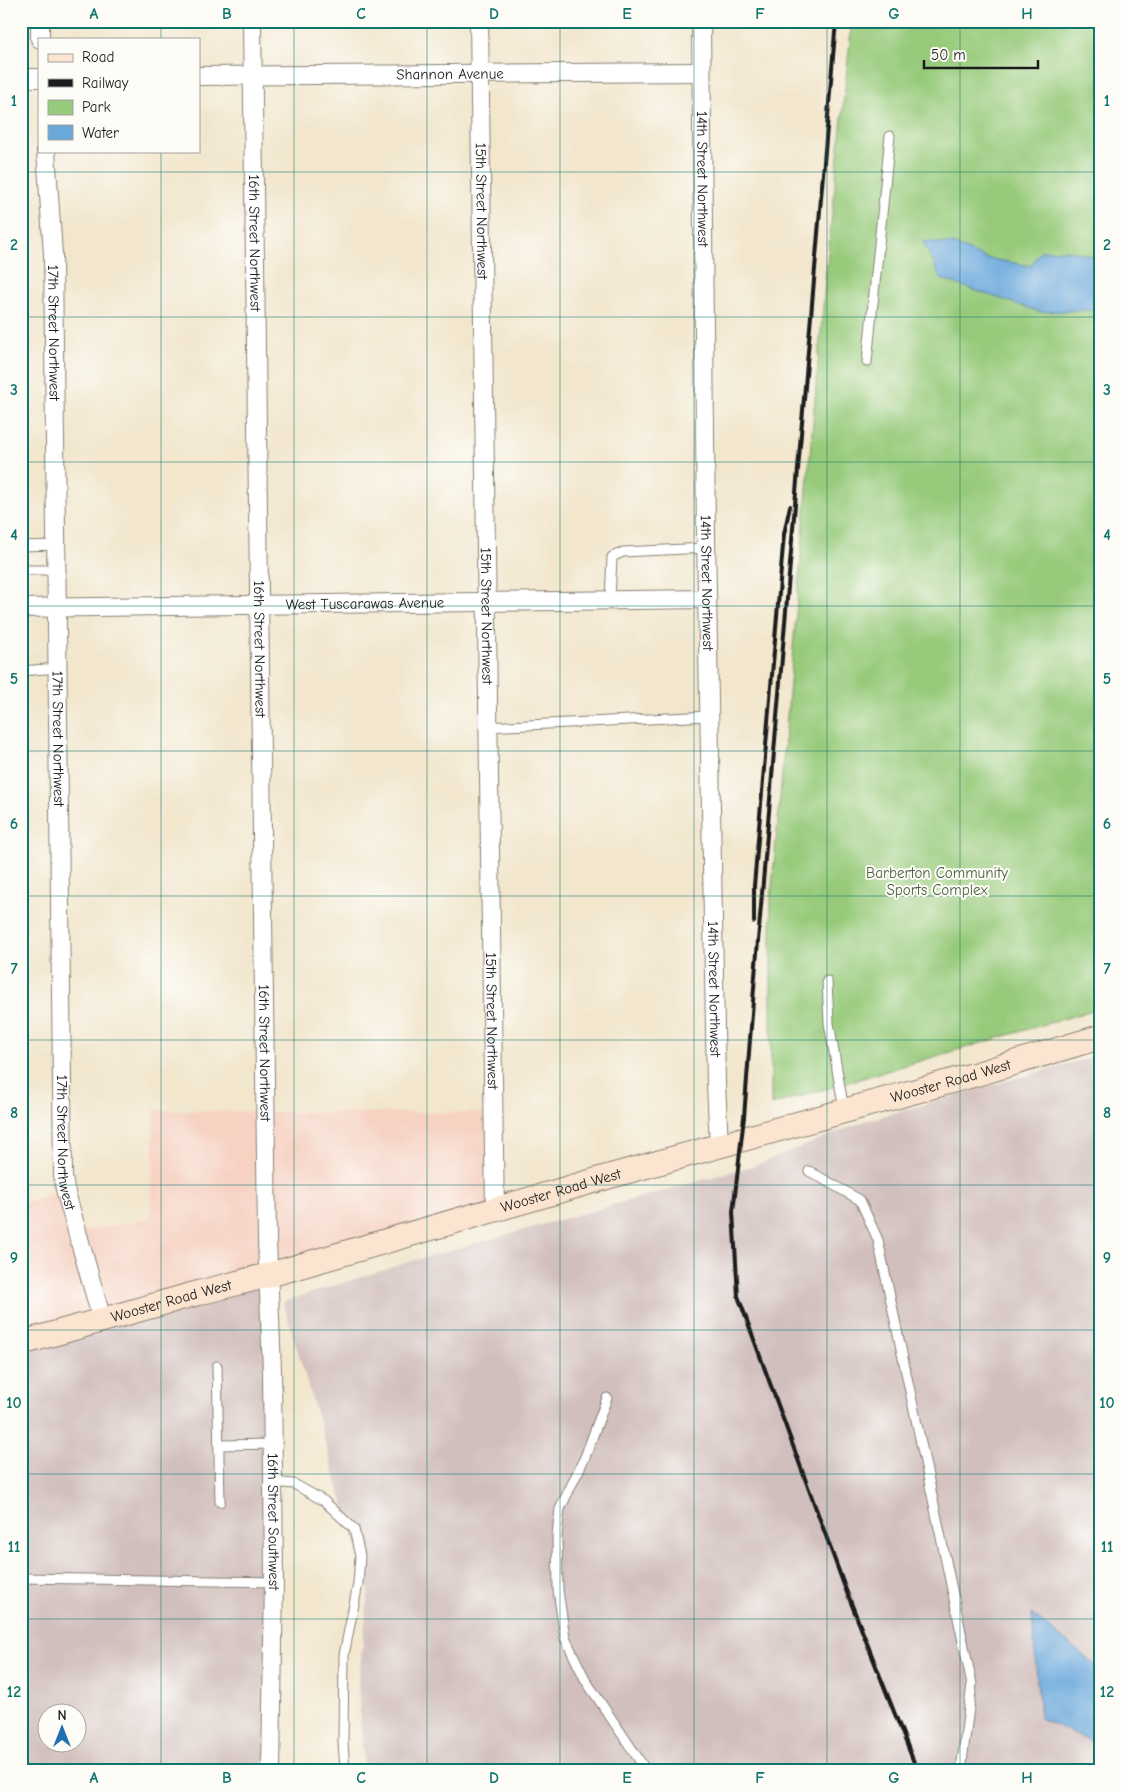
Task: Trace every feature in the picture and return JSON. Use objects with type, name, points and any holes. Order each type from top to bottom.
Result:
[{"type":"main road","name":"Wooster Road West","points":[[21,1342],[198,1292],[269,1275],[719,1145],[977,1074],[1100,1036]]},
{"type":"street","points":[[40,21],[40,38]]},
{"type":"street","name":"16th Street Northwest","points":[[252,21],[267,1240],[269,1275]]},
{"type":"street","name":"15th Street Northwest","points":[[479,21],[487,727],[495,1210]]},
{"type":"street","name":"14th Street Northwest","points":[[701,21],[706,548],[716,1084],[719,1145]]},
{"type":"street","name":"Shannon Avenue","points":[[200,76],[701,72]]},
{"type":"street","points":[[21,78],[38,78]]},
{"type":"street","name":"17th Street Northwest","points":[[46,152],[53,254],[63,1177],[102,1320]]},
{"type":"street","name":"West Tuscarawas Avenue","points":[[21,608],[707,599]]},
{"type":"street","name":"16th Street Southwest","points":[[269,1275],[274,1582],[271,1770]]},
{"type":"lane","points":[[867,362],[890,136]]},
{"type":"lane","points":[[21,546],[56,545]]},
{"type":"lane","points":[[610,600],[612,557],[623,552],[706,548]]},
{"type":"lane","points":[[21,570],[57,570]]},
{"type":"lane","points":[[21,671],[58,668]]},
{"type":"lane","points":[[487,727],[710,716]]},
{"type":"lane","points":[[827,982],[829,1022],[844,1110]]},
{"type":"lane","points":[[809,1170],[860,1200],[878,1240],[972,1684],[961,1770]]},
{"type":"lane","points":[[217,1366],[220,1502]]},
{"type":"lane","points":[[607,1398],[585,1457],[560,1509],[557,1535],[558,1590],[566,1638],[586,1681],[642,1764],[644,1770]]},
{"type":"lane","points":[[219,1445],[272,1444]]},
{"type":"lane","points":[[272,1482],[294,1484],[309,1492],[324,1501],[354,1530],[360,1556],[358,1584],[344,1654],[343,1742],[345,1770]]},
{"type":"lane","points":[[21,1578],[274,1582]]},
{"type":"shaded area","points":[[1100,1055],[1100,1770],[364,1770],[358,1685],[369,1589],[283,1302],[409,1262],[756,1165],[865,1121]]},
{"type":"shaded area","points":[[154,1110],[493,1113],[495,1210],[102,1320],[77,1233],[151,1218]]},
{"type":"shaded area","points":[[59,1191],[95,1315],[21,1336],[21,1204]]},
{"type":"shaded area","points":[[269,1275],[271,1770],[21,1770],[21,1342]]},
{"type":"green space","name":"Barberton Community Sports Complex","points":[[852,21],[1100,21],[1100,1008],[771,1105],[771,899],[826,273]]},
{"type":"water","points":[[923,241],[952,244],[986,258],[1031,266],[1040,251],[1068,250],[1100,258],[1100,306],[1092,310],[1040,312],[941,279]]},
{"type":"water","points":[[1032,1614],[1100,1669],[1100,1745],[1040,1718]]},
{"type":"railway","points":[[836,21],[744,1117],[733,1212],[738,1296],[844,1585],[917,1770]]},
{"type":"railway","points":[[754,922],[754,886],[784,534],[790,506]]}]
